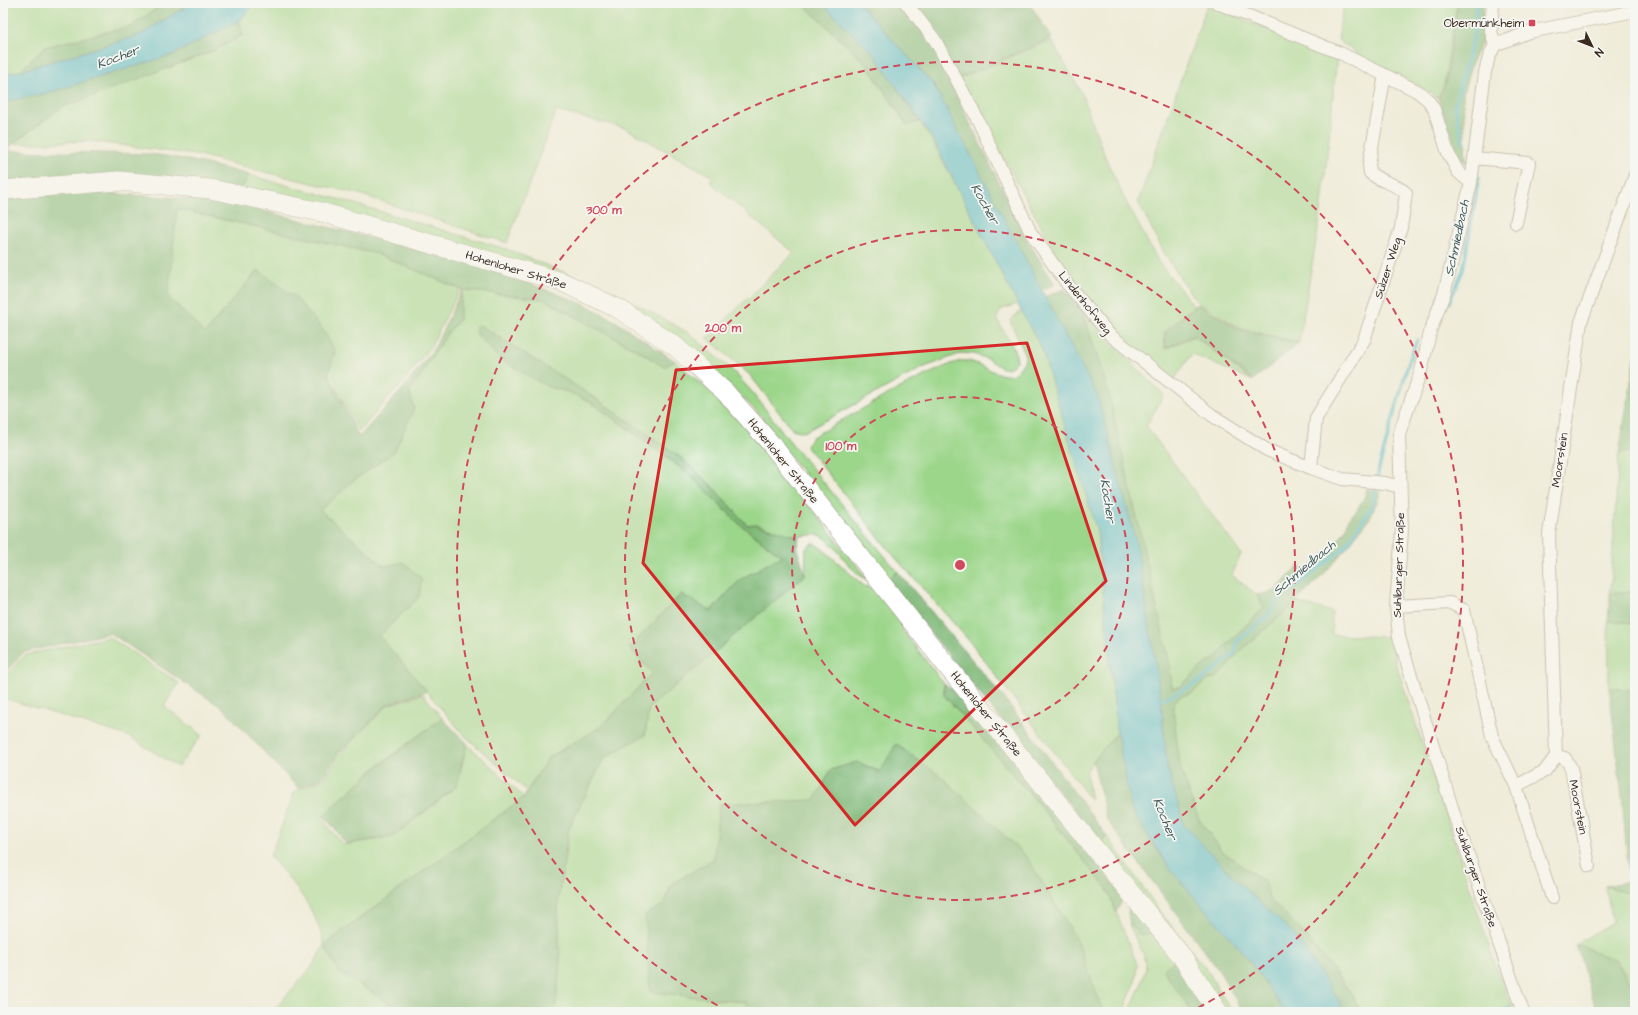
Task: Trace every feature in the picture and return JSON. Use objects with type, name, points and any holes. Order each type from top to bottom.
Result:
[{"type":"main road","name":"Hohenloher Straße","points":[[3,190],[118,181],[210,189],[321,212],[562,282],[619,309],[675,346],[726,393],[772,445],[947,666],[1180,954],[1218,1012]]},
{"type":"street","name":"Lindenhofweg","points":[[906,3],[938,46],[973,110],[1031,233],[1068,285],[1110,335],[1212,416],[1267,450],[1311,468],[1342,478],[1385,483],[1400,487]]},
{"type":"street","points":[[1217,3],[1340,53],[1417,92],[1428,100],[1434,109],[1448,153],[1458,172],[1471,183]]},
{"type":"street","points":[[1493,3],[1491,31],[1494,44],[1529,32],[1631,9]]},
{"type":"street","name":"Suhlburger Straße","points":[[1494,44],[1485,72],[1471,183],[1444,294],[1431,329],[1421,371],[1399,434],[1402,531],[1396,606],[1399,637],[1455,818],[1523,1012]]},
{"type":"street","name":"Sülzer Weg","points":[[1311,468],[1316,418],[1364,340],[1400,228],[1406,193],[1399,186],[1376,178],[1370,173],[1369,164],[1385,75]]},
{"type":"street","points":[[1474,158],[1529,163],[1516,223]]},
{"type":"street","name":"Moorstein","points":[[1589,866],[1570,768],[1565,758],[1556,756],[1549,534],[1581,322],[1635,175]]},
{"type":"street","points":[[1396,606],[1450,603],[1464,610],[1492,736],[1516,786],[1552,898]]},
{"type":"street","points":[[1516,786],[1545,771],[1556,756]]},
{"type":"highlighted area","points":[[1027,343],[1106,581],[855,825],[643,563],[676,370]]},
{"type":"green space","points":[[3,3],[164,3],[132,26],[45,47],[20,71],[3,74]]},
{"type":"green space","points":[[164,3],[192,3],[140,35],[20,71],[45,47],[132,26]]},
{"type":"green space","points":[[255,3],[802,3],[866,64],[907,125],[920,122],[932,140],[1018,304],[1002,309],[997,317],[1014,349],[1017,360],[1008,368],[1002,368],[988,359],[974,354],[962,353],[922,368],[804,432],[792,429],[750,375],[707,338],[794,253],[710,182],[713,177],[625,128],[556,111],[507,243],[359,194],[203,156],[90,141],[12,144],[62,107],[213,51],[243,35],[239,21]]},
{"type":"green space","points":[[802,3],[821,3],[874,54],[920,122],[907,125],[867,64]]},
{"type":"green space","points":[[859,3],[1029,3],[1052,38],[950,82],[1027,240],[1055,284],[1041,290],[934,85]]},
{"type":"green space","points":[[1345,3],[1457,3],[1444,85],[1437,98],[1421,87],[1365,59],[1338,40],[1341,17]]},
{"type":"green space","points":[[1458,3],[1483,3],[1482,42],[1473,59],[1463,93],[1466,163],[1459,156],[1438,99],[1445,85]]},
{"type":"green space","points":[[1207,5],[1337,57],[1322,206],[1299,342],[1242,329],[1198,303],[1166,256],[1138,202]]},
{"type":"green space","points":[[239,21],[243,35],[213,51],[62,107],[12,144],[8,151],[151,154],[176,158],[212,165],[249,175],[241,189],[3,182],[3,102],[47,93],[172,55]]},
{"type":"green space","points":[[1051,40],[1081,92],[1106,159],[1124,198],[1159,263],[1194,306],[1164,332],[1165,349],[1194,336],[1253,381],[1192,354],[1174,380],[1112,332],[1071,280],[975,107],[956,80]]},
{"type":"green space","points":[[249,175],[349,202],[506,249],[616,293],[689,333],[731,369],[753,393],[792,444],[898,572],[887,579],[790,456],[762,417],[732,387],[631,310],[241,189]]},
{"type":"green space","points":[[87,192],[225,201],[457,260],[515,278],[586,305],[612,319],[675,361],[664,367],[639,351],[543,299],[462,290],[459,320],[449,331],[421,375],[409,390],[414,409],[394,452],[353,481],[320,510],[384,566],[403,562],[422,579],[419,597],[379,636],[427,691],[388,704],[336,756],[323,777],[298,788],[224,709],[110,633],[24,652],[3,674],[3,611],[6,597],[3,591],[3,199]],"holes":[[[177,209],[377,254],[462,290],[435,347],[407,384],[359,437],[328,375],[335,351],[323,330],[296,298],[258,270],[205,333],[168,297]]]},
{"type":"green space","points":[[177,209],[377,254],[460,289],[432,344],[404,381],[359,431],[328,374],[335,351],[258,270],[205,333],[168,297]]},
{"type":"green space","points":[[1064,289],[1084,315],[1109,394],[1170,666],[1172,688],[1179,687],[1204,665],[1217,657],[1229,642],[1264,608],[1257,595],[1275,591],[1298,567],[1307,570],[1336,543],[1346,529],[1349,518],[1357,510],[1364,498],[1367,489],[1381,492],[1370,518],[1320,578],[1296,602],[1237,654],[1226,669],[1216,678],[1208,679],[1192,693],[1181,696],[1175,701],[1173,708],[1180,767],[1198,818],[1222,851],[1266,883],[1269,898],[1298,927],[1351,993],[1361,1012],[1344,1012],[1339,1001],[1292,932],[1236,880],[1184,825],[1167,766],[1161,699],[1136,542],[1097,395],[1045,297]]},
{"type":"green space","points":[[462,290],[543,299],[639,351],[664,367],[675,361],[725,405],[764,448],[868,580],[856,572],[836,548],[822,536],[798,536],[760,526],[747,525],[710,484],[679,456],[595,398],[478,325],[548,387],[569,392],[592,403],[690,475],[738,523],[782,556],[741,579],[602,726],[548,758],[527,791],[464,735],[379,636],[419,597],[320,510],[353,481],[414,409],[409,390],[421,375],[449,331],[459,320]]},
{"type":"green space","points":[[1197,304],[1241,330],[1299,343],[1253,380],[1194,335],[1166,348],[1165,333]]},
{"type":"green space","points":[[1021,311],[1041,347],[1097,531],[1117,733],[1093,761],[1086,772],[1091,800],[972,644],[894,556],[806,446],[812,437],[898,389],[953,363],[968,361],[1004,375],[1011,375],[1016,372],[1024,362],[1025,356],[1010,320]]},
{"type":"green space","points":[[1084,315],[1164,395],[1146,426],[1241,554],[1232,575],[1257,595],[1265,607],[1229,642],[1217,657],[1204,665],[1179,687],[1172,688],[1170,666],[1109,394]]},
{"type":"green space","points":[[478,324],[595,398],[679,456],[710,484],[747,525],[755,524],[799,537],[797,547],[805,575],[649,708],[645,735],[604,758],[569,828],[558,901],[560,965],[555,1011],[404,1012],[339,972],[324,945],[524,797],[548,758],[602,726],[652,673],[629,648],[681,594],[711,611],[741,579],[782,556],[738,523],[690,475],[592,403],[569,392],[548,387],[498,358],[476,333],[475,328]]},
{"type":"green space","points":[[1635,357],[1635,452],[1619,453]]},
{"type":"green space","points":[[1635,452],[1635,591],[1610,593],[1619,453]]},
{"type":"green space","points":[[814,543],[864,586],[875,589],[902,623],[903,631],[944,684],[944,695],[1031,795],[1107,889],[1137,964],[1135,983],[1123,1012],[1103,1012],[1102,1008],[881,772],[857,762],[831,770],[815,800],[719,804],[714,859],[671,884],[665,904],[645,915],[715,1000],[746,1002],[751,1012],[548,1012],[555,1011],[560,965],[558,901],[569,828],[604,758],[645,735],[649,708],[805,575],[806,548]]},
{"type":"green space","points":[[898,572],[1005,699],[1106,835],[1101,843],[887,579]]},
{"type":"green space","points":[[1635,591],[1635,623],[1608,621],[1610,594]]},
{"type":"green space","points":[[1296,602],[1332,612],[1332,635],[1394,637],[1395,661],[1495,964],[1515,1012],[1361,1012],[1351,993],[1298,927],[1269,898],[1266,883],[1222,851],[1198,818],[1180,767],[1173,708],[1175,701],[1181,696],[1192,693],[1208,679],[1216,678],[1226,669],[1237,654]]},
{"type":"green space","points":[[1608,621],[1635,623],[1635,690],[1609,688]]},
{"type":"green space","points":[[109,637],[179,683],[164,706],[202,735],[178,767],[128,736],[3,698],[3,678],[25,655]]},
{"type":"green space","points":[[944,684],[960,694],[1124,897],[1116,912],[1107,889],[1031,795],[944,695]]},
{"type":"green space","points":[[1609,688],[1635,690],[1635,895],[1605,886],[1629,881],[1622,797]]},
{"type":"green space","points":[[423,694],[442,718],[371,771],[321,818],[343,845],[393,837],[457,786],[467,744],[524,797],[324,945],[321,932],[310,908],[270,856],[295,791],[325,778],[338,756],[388,705]]},
{"type":"green space","points":[[442,718],[467,743],[456,786],[393,836],[346,844],[323,816],[371,772]]},
{"type":"green space","points":[[1117,733],[1132,811],[1173,873],[1246,956],[1285,1012],[1243,1012],[1220,972],[1107,820],[1093,761]]},
{"type":"green space","points":[[896,744],[943,778],[1027,857],[1078,942],[1103,1012],[751,1012],[746,1002],[650,992],[645,915],[665,904],[671,884],[714,859],[719,804],[815,800],[831,770],[857,762],[880,772]]},
{"type":"green space","points":[[1106,835],[1159,910],[1209,973],[1232,1012],[1226,1012],[1101,843]]},
{"type":"green space","points":[[1605,886],[1635,895],[1635,981],[1630,982],[1615,960],[1576,944],[1613,922]]},
{"type":"green space","points":[[1129,906],[1153,933],[1139,935],[1131,923],[1130,927],[1128,913]]},
{"type":"green space","points":[[1131,922],[1153,933],[1175,960],[1192,1012],[1129,1012],[1141,985],[1146,969],[1143,953],[1130,927]]},
{"type":"green space","points":[[1576,944],[1615,960],[1630,982],[1635,981],[1635,1012],[1597,1012]]},
{"type":"green space","points":[[324,945],[339,972],[404,1012],[272,1012],[312,967]]},
{"type":"green space","points":[[1175,960],[1207,1012],[1192,1012],[1163,970]]},
{"type":"water","name":"Kocher","points":[[192,3],[255,3],[239,21],[172,55],[47,93],[3,102],[3,74],[20,71],[140,35]]},
{"type":"water","name":"Kocher","points":[[821,3],[859,3],[934,85],[1097,395],[1136,542],[1161,699],[1167,766],[1184,825],[1236,880],[1292,932],[1339,1001],[1344,1012],[1285,1012],[1246,956],[1173,873],[1132,811],[1117,733],[1097,531],[1041,347],[933,140],[874,54]]},
{"type":"waterway","name":"Schmiedbach","points":[[1463,142],[1455,104],[1473,40],[1477,3]]},
{"type":"waterway","name":"Schmiedbach","points":[[1449,303],[1463,270],[1479,177]]},
{"type":"waterway","name":"Schmiedbach","points":[[1158,701],[1203,679],[1234,654],[1238,640],[1266,618],[1279,600],[1344,548],[1373,505],[1379,468],[1409,361],[1417,340]]},
{"type":"waterway","points":[[1502,1012],[1510,1007]]},
{"type":"place","name":"Obermünkheim","points":[[1532,23]]}]
